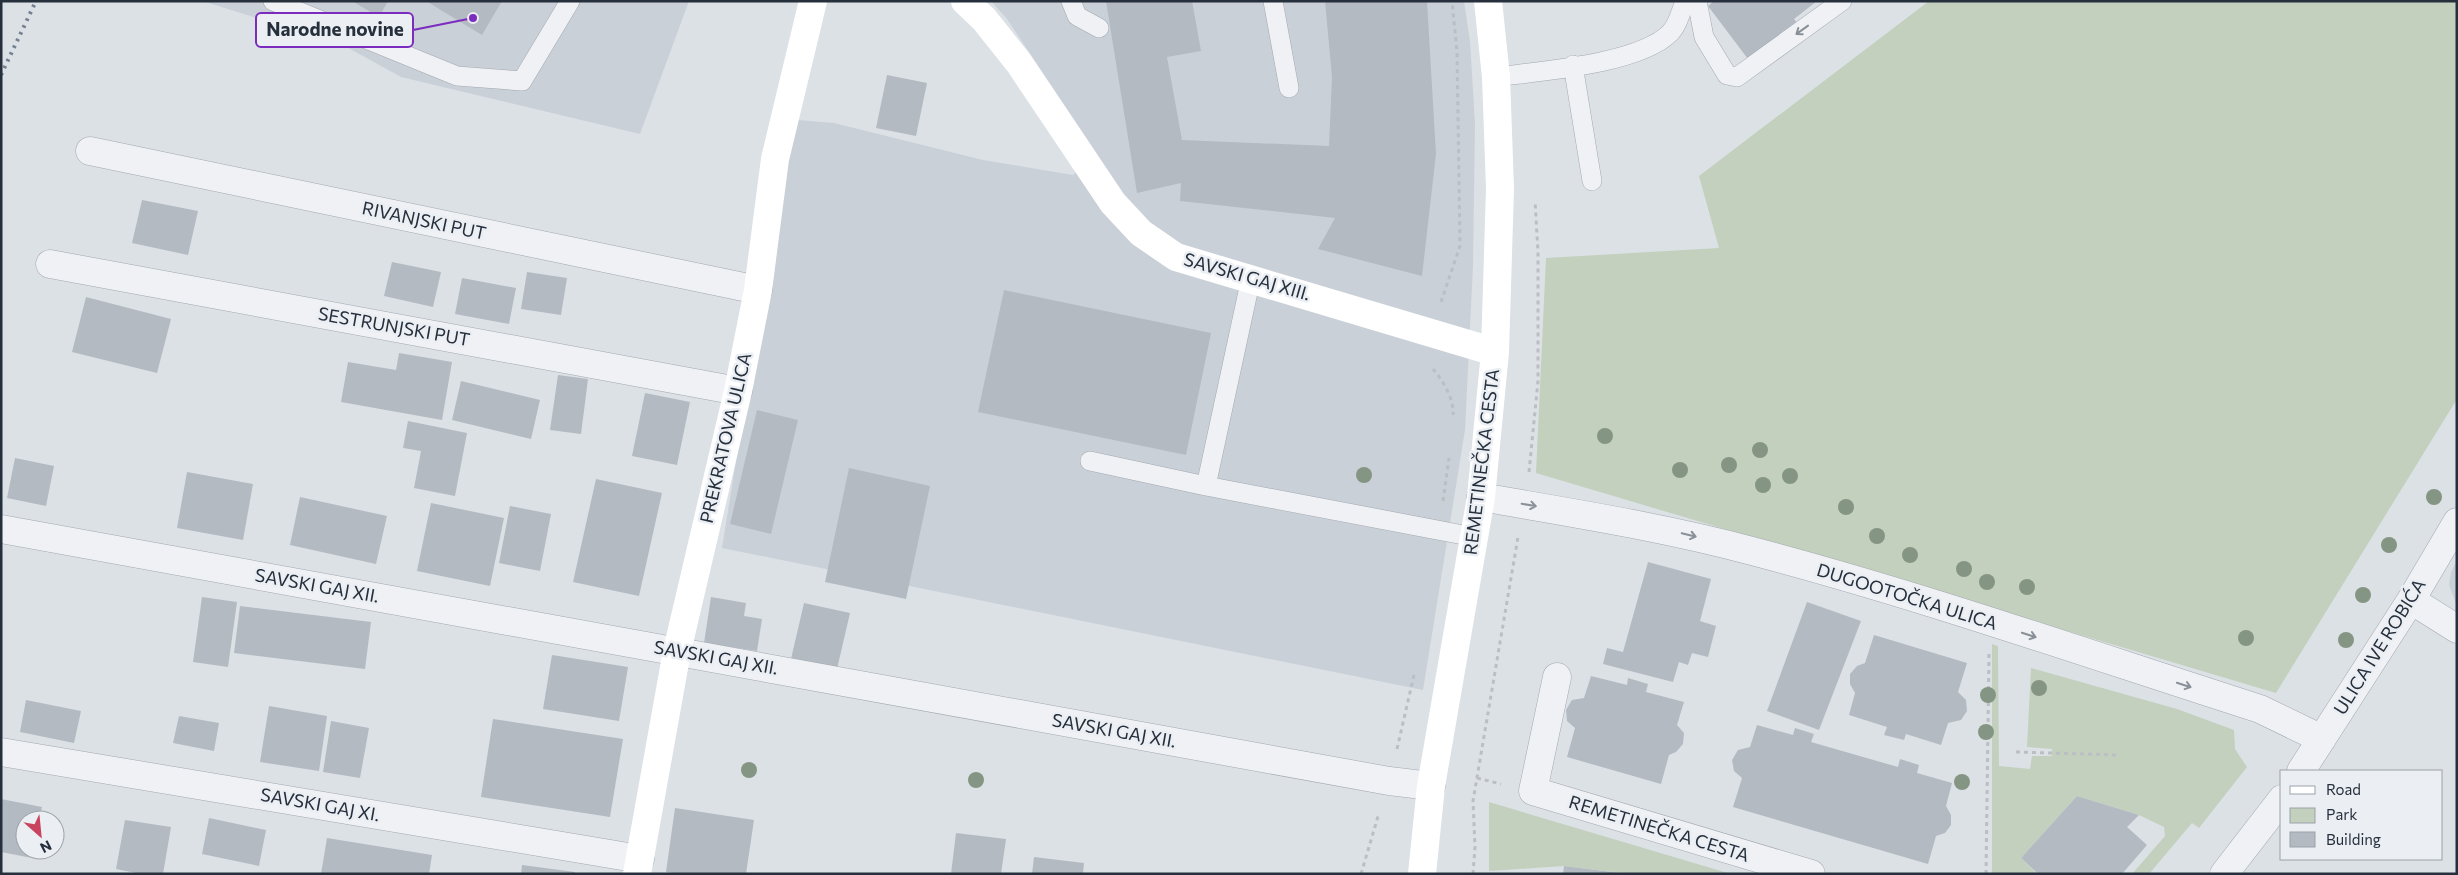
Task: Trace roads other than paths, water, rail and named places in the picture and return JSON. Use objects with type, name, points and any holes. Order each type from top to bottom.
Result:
[{"type":"street","name":"PREKRATOVA ULICA","points":[[638,866],[677,650],[738,391],[758,290],[775,159],[813,1]]},
{"type":"street","name":"SAVSKI GAJ XIII.","points":[[965,1],[984,19],[1019,63],[1113,203],[1141,233],[1176,257],[1495,352]]},
{"type":"street","name":"REMETINEČKA CESTA","points":[[1422,874],[1431,786],[1481,497],[1495,352],[1500,228],[1496,77],[1488,1]]},
{"type":"street","name":"RIVANJSKI PUT","points":[[90,151],[758,290]]},
{"type":"street","name":"SESTRUNJSKI PUT","points":[[50,264],[738,391]]},
{"type":"street","name":"DUGOOTOČKA ULICA","points":[[1481,497],[1649,526],[1751,550],[1867,583],[2260,709],[2322,739]]},
{"type":"street","name":"ULICA IVE ROBIĆA","points":[[2301,770],[2411,600],[2457,522]]},
{"type":"street","name":"SAVSKI GAJ XII.","points":[[1,529],[677,650],[1389,781],[1431,786]]},
{"type":"street","points":[[2411,600],[2457,629]]},
{"type":"street","name":"REMETINEČKA CESTA","points":[[1557,677],[1533,791],[1811,874]]},
{"type":"street","name":"SAVSKI GAJ XI.","points":[[1,752],[638,866]]},
{"type":"street","points":[[2224,874],[2280,801]]},
{"type":"lane","points":[[274,1],[457,76],[522,81],[570,1]]},
{"type":"lane","points":[[1071,1],[1077,16],[1099,28]]},
{"type":"lane","points":[[1273,1],[1289,88]]},
{"type":"lane","points":[[1496,77],[1620,57],[1645,48],[1661,41],[1672,31],[1685,1]]},
{"type":"lane","points":[[1697,1],[1704,37],[1727,75],[1737,77],[1842,1]]},
{"type":"lane","points":[[1573,65],[1592,181]]},
{"type":"lane","points":[[1206,486],[1251,278]]},
{"type":"lane","points":[[1090,461],[1206,486],[1474,537]]},
{"type":"railway","points":[[1,75],[36,1]]},
{"type":"place","name":"Narodne novine","points":[[473,18]]}]
